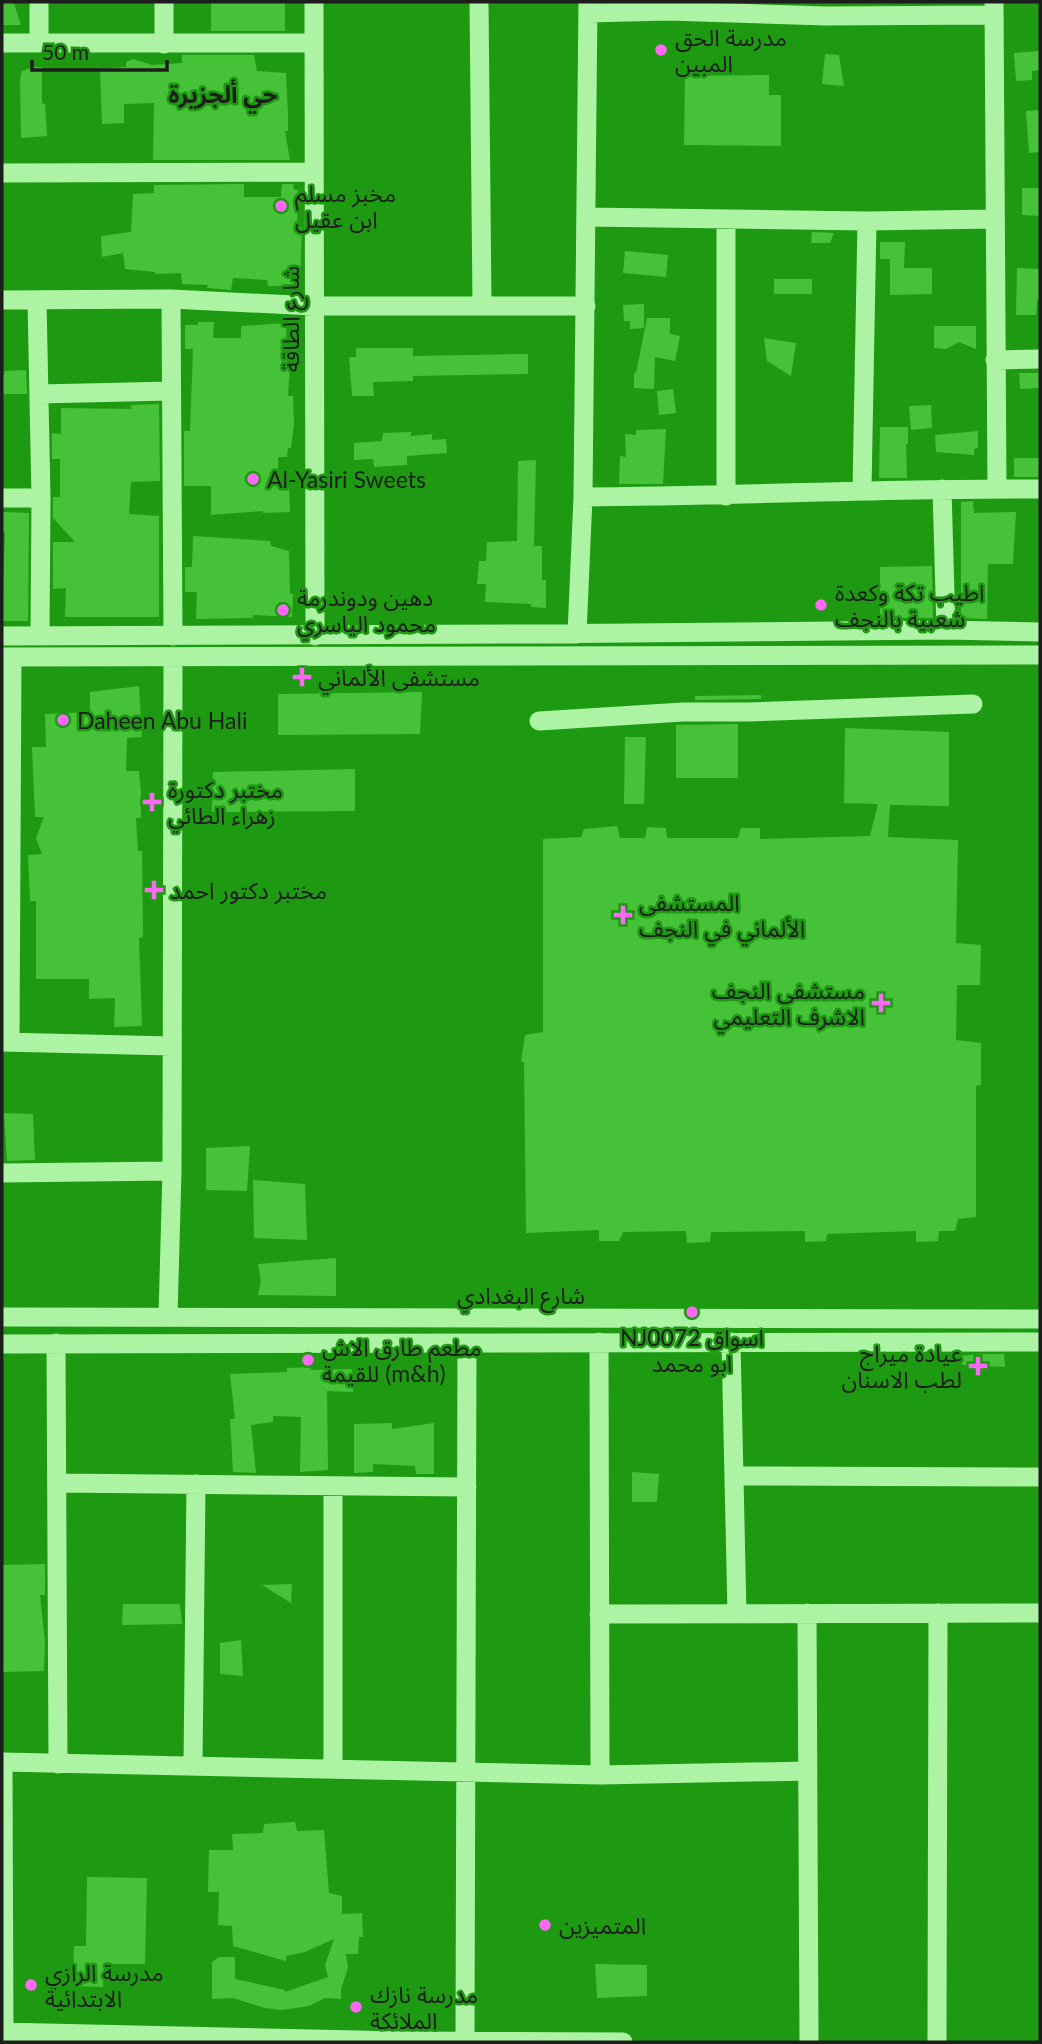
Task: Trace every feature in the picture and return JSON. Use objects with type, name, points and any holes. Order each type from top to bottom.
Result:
[{"type":"street","points":[[39,2],[39,43]]},
{"type":"street","points":[[164,2],[164,44]]},
{"type":"street","name":"شارع الطاقة","points":[[314,2],[314,636]]},
{"type":"street","points":[[479,2],[482,304]]},
{"type":"street","points":[[577,634],[583,497],[588,7],[826,16],[994,9],[998,489]]},
{"type":"street","points":[[2,43],[314,43]]},
{"type":"street","points":[[2,173],[314,172]]},
{"type":"street","points":[[587,217],[867,221],[995,219]]},
{"type":"street","points":[[726,219],[726,496]]},
{"type":"street","points":[[862,490],[867,221]]},
{"type":"street","points":[[2,300],[171,299],[314,306],[586,306]]},
{"type":"street","points":[[171,299],[173,636]]},
{"type":"street","points":[[37,300],[41,498],[40,636]]},
{"type":"street","points":[[995,360],[1040,359]]},
{"type":"street","points":[[39,394],[172,391]]},
{"type":"street","points":[[942,489],[946,630]]},
{"type":"street","points":[[583,497],[726,496],[862,490],[1040,489]]},
{"type":"street","points":[[2,498],[41,498]]},
{"type":"street","points":[[2,636],[946,630],[1040,632]]},
{"type":"street","points":[[172,1046],[6,1042],[7,657],[1040,655]]},
{"type":"street","points":[[168,1316],[172,1171],[173,657]]},
{"type":"street","points":[[539,721],[683,712],[973,704]]},
{"type":"street","points":[[2,1173],[172,1171]]},
{"type":"street","points":[[8,1317],[8,1344]]},
{"type":"street","name":"شارع البغدادي","points":[[8,1317],[466,1320],[1040,1319]]},
{"type":"street","points":[[842,1318],[848,1323],[849,1330],[848,1336],[842,1342]]},
{"type":"street","points":[[886,1318],[879,1329],[880,1336],[886,1342]]},
{"type":"street","points":[[600,1342],[600,1775]]},
{"type":"street","points":[[731,1342],[737,1614]]},
{"type":"street","name":"شارع البغدادي","points":[[8,1344],[1040,1342]]},
{"type":"street","points":[[56,1343],[59,1483],[58,1764]]},
{"type":"street","points":[[466,2042],[467,1343]]},
{"type":"street","points":[[734,1476],[1040,1477]]},
{"type":"street","points":[[59,1483],[467,1488]]},
{"type":"street","points":[[193,1766],[196,1484]]},
{"type":"street","points":[[333,1486],[333,1769]]},
{"type":"street","points":[[937,2042],[938,1613]]},
{"type":"street","points":[[599,1614],[1040,1613]]},
{"type":"street","points":[[807,1614],[809,2042]]},
{"type":"street","points":[[623,2042],[403,2042],[3,2035],[3,1762],[600,1775],[808,1771]]},
{"type":"building","points":[[2,2],[14,3],[21,25],[2,25]]},
{"type":"building","points":[[211,2],[285,2],[285,31],[211,31]]},
{"type":"building","points":[[1040,51],[1040,70],[1032,71],[1032,80],[1016,81],[1014,53]]},
{"type":"building","points":[[825,54],[839,55],[844,86],[822,84]]},
{"type":"building","points":[[182,55],[254,55],[257,71],[286,73],[288,131],[285,131],[290,160],[153,160],[154,103],[124,104],[124,123],[102,124],[100,69],[126,67],[126,62],[133,59],[152,65],[182,63]]},
{"type":"building","points":[[42,67],[42,103],[45,104],[47,136],[21,138],[20,79],[22,71]]},
{"type":"building","points":[[769,75],[769,95],[781,95],[781,146],[684,145],[685,76]]},
{"type":"building","points":[[1040,110],[1040,152],[1029,153],[1026,111]]},
{"type":"building","points":[[244,184],[244,197],[281,197],[282,184],[293,184],[294,190],[298,190],[297,228],[302,227],[300,286],[268,286],[267,280],[233,278],[231,290],[207,288],[208,285],[182,284],[181,273],[155,274],[125,269],[123,253],[102,257],[101,236],[131,232],[133,194],[154,193],[154,185]]},
{"type":"building","points":[[1022,188],[1040,188],[1040,216],[1022,215]]},
{"type":"building","points":[[812,232],[834,233],[830,243],[811,243]]},
{"type":"building","points":[[880,242],[905,242],[904,268],[932,268],[932,294],[890,295],[890,259],[880,259]]},
{"type":"building","points":[[625,251],[668,255],[666,277],[623,273]]},
{"type":"building","points":[[1017,268],[1040,269],[1040,296],[1036,315],[1016,315]]},
{"type":"building","points":[[774,279],[812,279],[812,294],[774,294]]},
{"type":"building","points":[[644,304],[644,328],[630,329],[630,321],[624,321],[623,305]]},
{"type":"building","points":[[647,318],[670,318],[670,334],[680,336],[675,361],[655,357],[654,389],[634,388],[634,373]]},
{"type":"building","points":[[198,322],[214,322],[213,338],[241,338],[241,326],[286,323],[287,367],[290,367],[288,396],[293,396],[294,424],[287,457],[278,457],[278,486],[289,486],[290,512],[211,515],[211,486],[184,486],[184,431],[190,431],[193,349],[185,349],[185,325],[198,325]]},
{"type":"building","points":[[934,326],[976,326],[976,349],[959,342],[946,349],[934,348]]},
{"type":"building","points":[[764,338],[796,343],[791,376],[767,361]]},
{"type":"building","points":[[356,348],[413,348],[413,356],[528,354],[528,374],[413,376],[413,381],[373,382],[374,396],[352,396],[349,357],[356,357]]},
{"type":"building","points":[[26,370],[27,394],[2,394],[5,371]]},
{"type":"building","points":[[1019,373],[1040,373],[1040,388],[1020,389]]},
{"type":"building","points":[[673,389],[676,413],[659,415],[657,391]]},
{"type":"building","points":[[159,404],[160,481],[131,482],[129,514],[159,516],[159,617],[65,617],[66,588],[53,589],[53,542],[75,542],[53,518],[53,497],[60,497],[60,459],[52,459],[52,433],[61,434],[61,408],[131,409],[131,405]]},
{"type":"building","points":[[931,405],[932,428],[911,430],[909,406]]},
{"type":"building","points":[[880,427],[908,427],[907,478],[879,478]]},
{"type":"building","points":[[666,429],[663,484],[619,484],[620,456],[626,457],[625,434],[636,435],[636,430]]},
{"type":"building","points":[[978,431],[978,448],[974,449],[974,455],[936,452],[935,435]]},
{"type":"building","points":[[411,432],[411,436],[432,434],[432,440],[446,439],[447,453],[407,456],[407,465],[374,467],[373,459],[354,460],[354,443],[382,441],[383,433]]},
{"type":"building","points":[[1014,458],[1040,458],[1040,477],[1014,477]]},
{"type":"building","points":[[536,460],[534,546],[542,546],[542,580],[546,580],[546,608],[531,607],[531,604],[485,602],[486,584],[477,584],[479,561],[486,561],[487,542],[517,541],[518,461]]},
{"type":"building","points":[[973,501],[974,513],[1016,512],[1013,564],[988,564],[987,619],[961,618],[961,502]]},
{"type":"building","points":[[2,512],[29,513],[28,621],[2,621],[5,533],[2,533]]},
{"type":"building","points":[[193,536],[270,541],[271,546],[289,551],[292,617],[253,615],[253,618],[196,619],[197,592],[185,592],[185,567],[192,567]]},
{"type":"building","points":[[932,566],[933,618],[880,618],[880,567]]},
{"type":"building","points":[[139,686],[142,737],[127,738],[126,771],[139,771],[141,792],[141,818],[136,818],[138,851],[142,851],[143,937],[139,938],[142,1026],[114,1027],[115,998],[89,999],[89,979],[36,979],[36,901],[30,901],[28,855],[42,854],[36,838],[44,817],[35,817],[32,747],[46,747],[45,714],[90,712],[90,692]]},
{"type":"building","points":[[422,692],[420,734],[278,735],[278,694]]},
{"type":"building","points":[[761,695],[761,699],[695,700],[695,696]]},
{"type":"building","points":[[738,724],[738,778],[676,778],[676,725]]},
{"type":"building","points":[[845,728],[949,732],[949,806],[890,805],[888,837],[958,840],[956,943],[981,945],[980,985],[957,985],[956,1040],[981,1043],[981,1085],[976,1086],[976,1217],[958,1219],[955,1231],[939,1231],[938,1241],[916,1242],[916,1231],[827,1234],[826,1241],[805,1242],[805,1231],[711,1232],[710,1242],[687,1243],[686,1231],[623,1232],[619,1241],[599,1241],[599,1230],[526,1233],[524,1062],[521,1062],[525,1035],[543,1032],[543,839],[581,837],[584,829],[617,826],[620,838],[645,838],[647,827],[666,828],[667,838],[738,838],[741,828],[760,828],[760,839],[870,836],[878,804],[844,803]]},
{"type":"building","points":[[625,737],[646,737],[644,804],[624,804]]},
{"type":"building","points":[[355,769],[355,811],[212,812],[213,772]]},
{"type":"building","points":[[4,1113],[33,1114],[35,1160],[7,1161]]},
{"type":"building","points":[[250,1146],[247,1191],[206,1190],[206,1148]]},
{"type":"building","points":[[253,1180],[305,1184],[307,1240],[254,1238]]},
{"type":"building","points":[[336,1258],[336,1296],[258,1295],[261,1281],[258,1264]]},
{"type":"building","points":[[1004,1354],[1005,1367],[962,1365],[961,1356]]},
{"type":"building","points":[[310,1367],[311,1370],[352,1369],[353,1392],[327,1391],[328,1470],[300,1472],[301,1417],[273,1416],[273,1422],[251,1425],[256,1473],[233,1472],[230,1419],[235,1419],[230,1374],[287,1372],[287,1368]]},
{"type":"building","points":[[392,1423],[392,1429],[434,1423],[434,1474],[416,1474],[415,1466],[373,1464],[373,1472],[354,1473],[354,1424]]},
{"type":"building","points":[[632,1472],[659,1474],[657,1502],[632,1502]]},
{"type":"building","points":[[45,1564],[45,1595],[40,1595],[45,1642],[44,1671],[2,1672],[2,1565]]},
{"type":"building","points":[[292,1584],[291,1603],[262,1585]]},
{"type":"building","points":[[123,1604],[180,1604],[182,1624],[122,1625]]},
{"type":"building","points":[[241,1640],[243,1676],[220,1674],[220,1643]]},
{"type":"building","points":[[295,1822],[297,1831],[324,1830],[329,1893],[342,1896],[342,1914],[362,1913],[363,1937],[359,1937],[358,1954],[346,1954],[348,1968],[341,1989],[341,1999],[325,1998],[309,2006],[282,2010],[265,2008],[233,1998],[212,1999],[212,1962],[219,1957],[235,1957],[235,1979],[285,1992],[328,1977],[325,1965],[334,1939],[305,1952],[286,1956],[286,1961],[233,1946],[232,1926],[218,1925],[219,1892],[208,1892],[209,1850],[233,1850],[232,1834],[263,1833],[264,1824]]},
{"type":"building","points":[[87,1877],[147,1878],[145,1964],[104,1964],[103,1987],[73,1986],[74,1946],[86,1946]]},
{"type":"building","points":[[595,1964],[647,1965],[647,1996],[597,1998]]},
{"type":"place","name":"مدرسة الحق المبين","points":[[661,50]]},
{"type":"place","name":"مخبز مسلم ابن عقيل","points":[[281,206]]},
{"type":"place","name":"Al-Yasiri Sweets","points":[[253,479]]},
{"type":"place","name":"اطيب تكة وكعدة شعبية بالنجف","points":[[821,605]]},
{"type":"place","name":"دهين ودوندرمة محمود الياسري","points":[[283,610]]},
{"type":"place","name":"مستشفى الألماني","points":[[302,677]]},
{"type":"place","name":"Daheen Abu Hali","points":[[63,720]]},
{"type":"place","name":"مختبر دكتورة زهراء الطائي","points":[[152,802]]},
{"type":"place","name":"مختبر دكتور احمد","points":[[154,890]]},
{"type":"place","name":"المستشفى الألماني في النجف","points":[[623,915]]},
{"type":"place","name":"مستشفى النجف الاشرف التعليمي","points":[[881,1003]]},
{"type":"place","name":"NJ0072 اسواق ابو محمد","points":[[692,1312]]},
{"type":"place","name":"مطعم طارق الاش للقيمة (m&h)","points":[[308,1360]]},
{"type":"place","name":"عيادة ميراج لطب الاسنان","points":[[978,1366]]},
{"type":"place","name":"المتميزين","points":[[545,1925]]},
{"type":"place","name":"مدرسة الرازي الابتدائية","points":[[31,1985]]},
{"type":"place","name":"مدرسة نازك الملائكة","points":[[356,2007]]},
{"type":"district","name":"حي ألجزيرة","points":[[223,93]]}]
